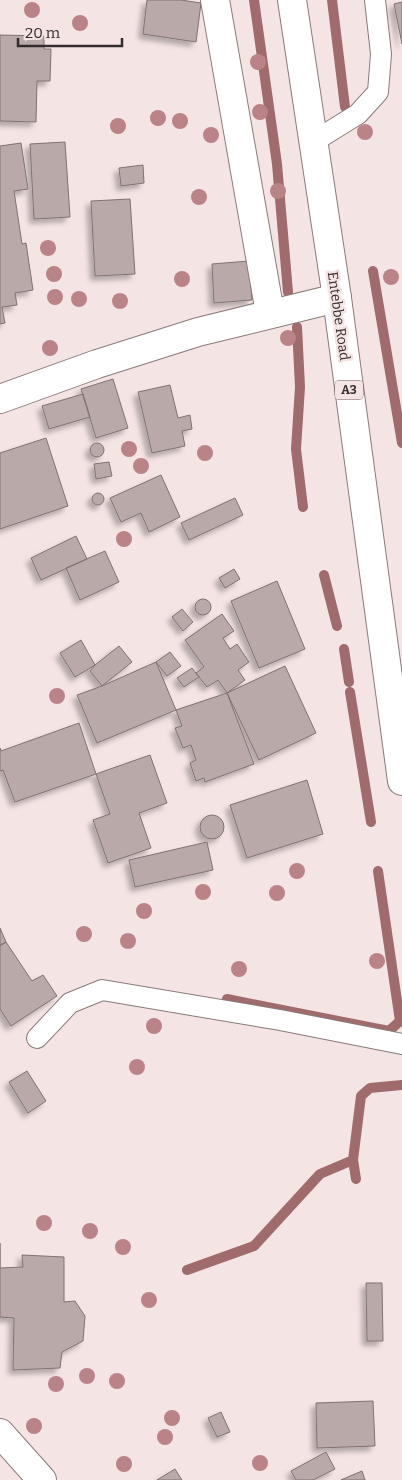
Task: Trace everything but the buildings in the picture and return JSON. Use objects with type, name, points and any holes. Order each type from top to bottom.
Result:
[{"type":"main road","points":[[215,0],[270,313]]},
{"type":"main road","name":"Entebbe Road","points":[[292,0],[337,298],[402,781]]},
{"type":"main road","points":[[0,399],[97,364],[198,332],[337,298]]},
{"type":"main road","points":[[0,1433],[42,1480]]},
{"type":"lane","points":[[313,142],[358,114],[378,92],[381,54],[375,0]]},
{"type":"lane","points":[[37,1038],[70,1003],[102,990],[280,1020],[402,1044]]},
{"type":"waterway","points":[[254,0],[277,164],[288,292]]},
{"type":"waterway","points":[[332,0],[345,107]]},
{"type":"waterway","points":[[373,271],[402,443]]},
{"type":"waterway","points":[[297,327],[300,387],[296,449],[303,507]]},
{"type":"waterway","points":[[324,575],[337,626]]},
{"type":"waterway","points":[[344,649],[349,682]]},
{"type":"waterway","points":[[350,692],[371,822]]},
{"type":"waterway","points":[[227,999],[389,1031],[400,1021],[378,871]]},
{"type":"waterway","points":[[356,1179],[353,1160],[361,1096],[370,1088],[402,1085]]},
{"type":"waterway","points":[[187,1270],[254,1246],[320,1174],[353,1160]]}]
